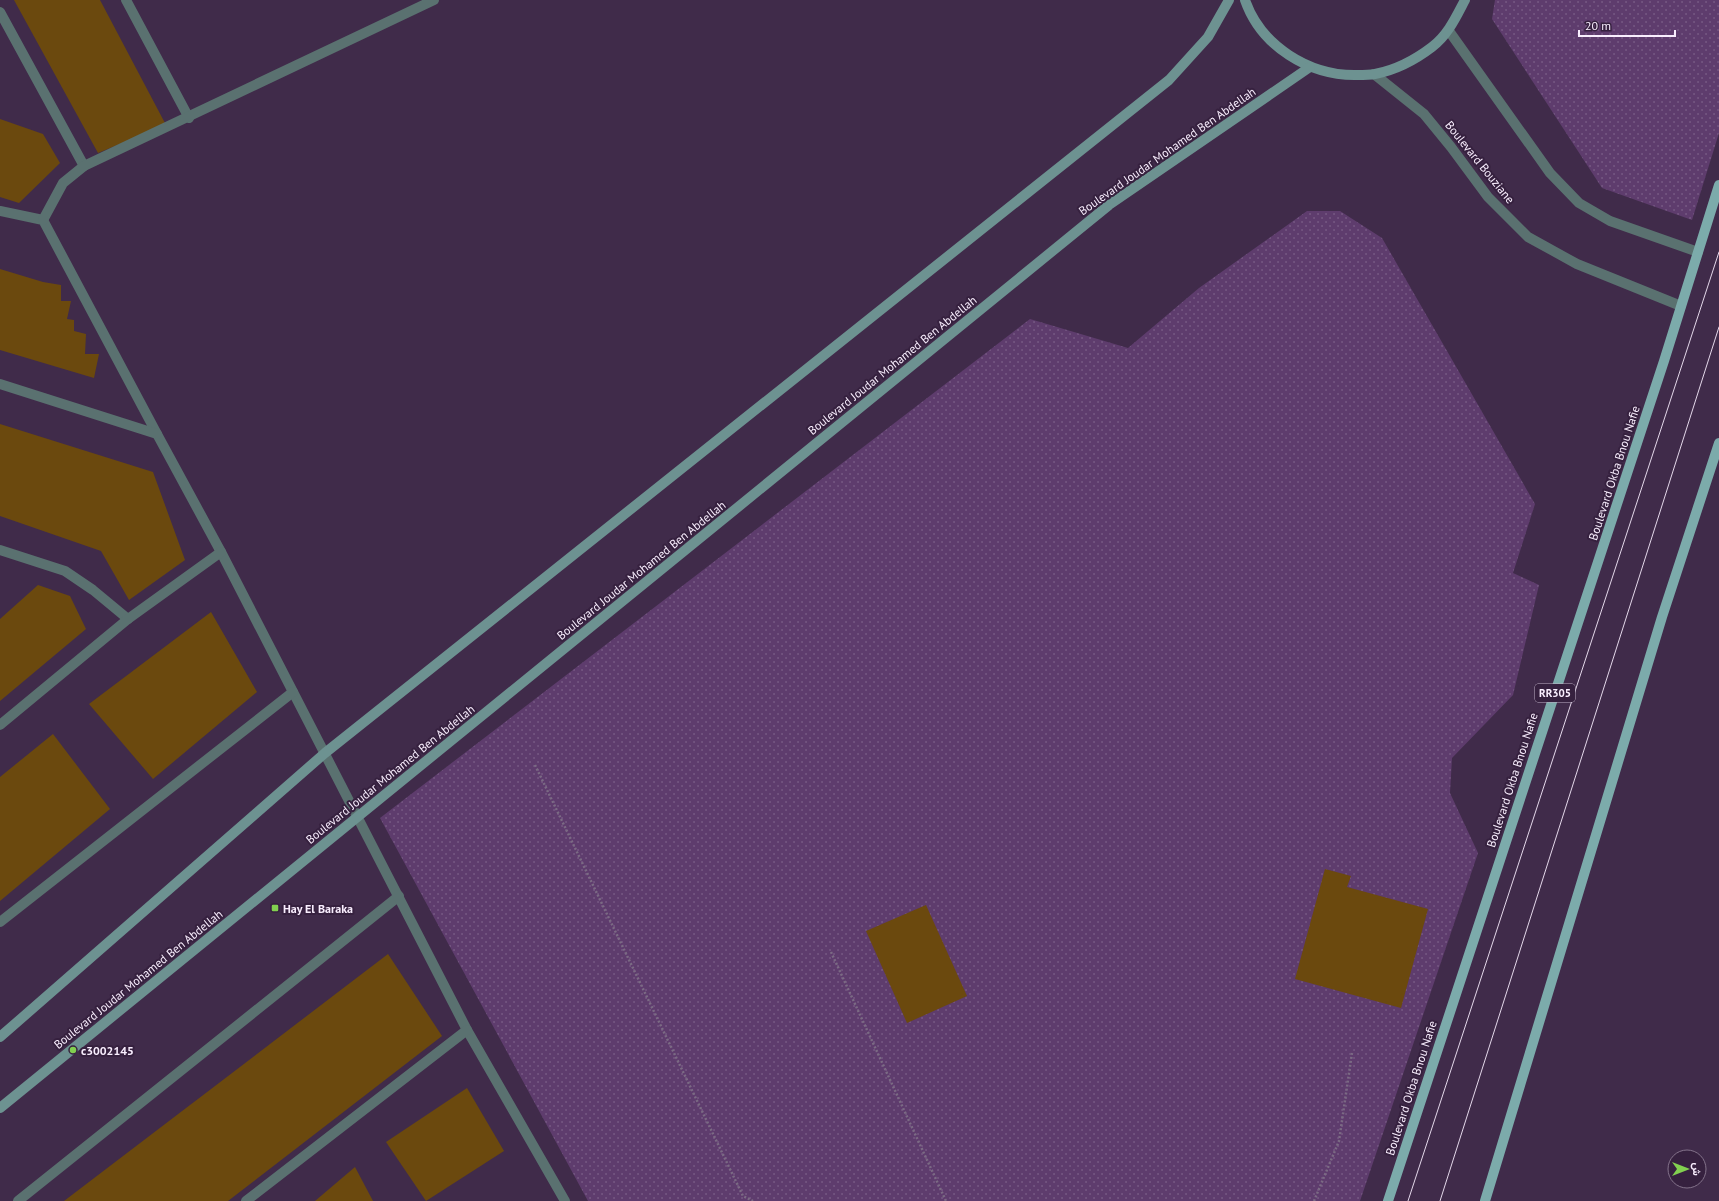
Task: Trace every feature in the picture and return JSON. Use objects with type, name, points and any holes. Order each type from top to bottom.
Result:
[{"type":"main road","points":[[0,1037],[325,753],[1169,80],[1208,37],[1229,0]]},
{"type":"main road","points":[[1245,0],[1249,10],[1264,34],[1285,53],[1310,67],[1342,75],[1374,74],[1406,65],[1433,47],[1449,30],[1465,0]]},
{"type":"main road","name":"Boulevard Joudar Mohamed Ben Abdellah","points":[[1,1104],[357,817],[1109,205],[1310,67]]},
{"type":"main road","name":"Boulevard Okba Bnou Nafie","points":[[1388,1201],[1664,361],[1719,185]]},
{"type":"main road","points":[[1485,1201],[1662,617],[1719,444]]},
{"type":"street","points":[[126,0],[189,118]]},
{"type":"street","points":[[43,220],[63,183],[84,166],[189,118],[422,3],[434,0]]},
{"type":"street","points":[[0,12],[84,166]]},
{"type":"street","points":[[1449,30],[1550,174],[1579,203],[1610,221],[1698,252]]},
{"type":"street","name":"Boulevard Bouziane","points":[[1374,74],[1424,114],[1451,147],[1488,197],[1528,237],[1577,264],[1681,306]]},
{"type":"street","points":[[0,211],[43,220]]},
{"type":"street","points":[[43,220],[156,434],[221,552],[467,1030],[565,1201]]},
{"type":"street","points":[[0,384],[156,434]]},
{"type":"street","points":[[0,550],[65,571],[93,590],[128,619]]},
{"type":"street","points":[[0,725],[128,619],[221,552]]},
{"type":"street","points":[[0,922],[293,692]]},
{"type":"street","points":[[18,1201],[399,896]]},
{"type":"street","points":[[246,1201],[467,1030]]},
{"type":"path","points":[[535,765],[743,1196],[753,1201]]},
{"type":"path","points":[[831,952],[946,1201]]},
{"type":"path","points":[[1314,1201],[1339,1141],[1352,1053]]},
{"type":"shaded area","points":[[1495,0],[1719,0],[1719,133],[1692,220],[1602,188],[1492,19]]},
{"type":"shaded area","points":[[1307,211],[1340,211],[1382,238],[1535,504],[1513,573],[1539,585],[1513,695],[1452,758],[1450,793],[1478,853],[1360,1201],[588,1201],[380,818],[1030,319],[1128,348],[1199,288]]},
{"type":"building","points":[[14,0],[100,0],[166,125],[98,153]]},
{"type":"building","points":[[0,119],[43,134],[60,163],[19,203],[0,197]]},
{"type":"building","points":[[0,269],[43,282],[61,285],[61,301],[71,301],[67,319],[74,320],[74,331],[86,334],[85,354],[99,354],[94,378],[0,350]]},
{"type":"building","points":[[0,424],[153,472],[185,560],[129,600],[101,551],[0,516]]},
{"type":"building","points":[[38,585],[70,596],[86,629],[0,701],[0,619]]},
{"type":"building","points":[[211,612],[257,692],[153,779],[89,704]]},
{"type":"building","points":[[53,734],[110,809],[0,901],[0,777]]},
{"type":"building","points":[[1325,869],[1351,876],[1347,887],[1428,909],[1401,1008],[1295,979]]},
{"type":"building","points":[[926,905],[967,996],[907,1023],[866,931]]},
{"type":"building","points":[[388,954],[442,1036],[228,1201],[64,1201]]},
{"type":"building","points":[[467,1088],[504,1151],[426,1201],[386,1142]]},
{"type":"building","points":[[355,1167],[373,1201],[315,1201]]},
{"type":"tram line","points":[[1408,1201],[1719,252]]},
{"type":"tram line","points":[[1440,1201],[1719,327]]},
{"type":"place","name":"Hay El Baraka","points":[[275,908]]},
{"type":"place","name":"c3002145","points":[[73,1050]]}]
